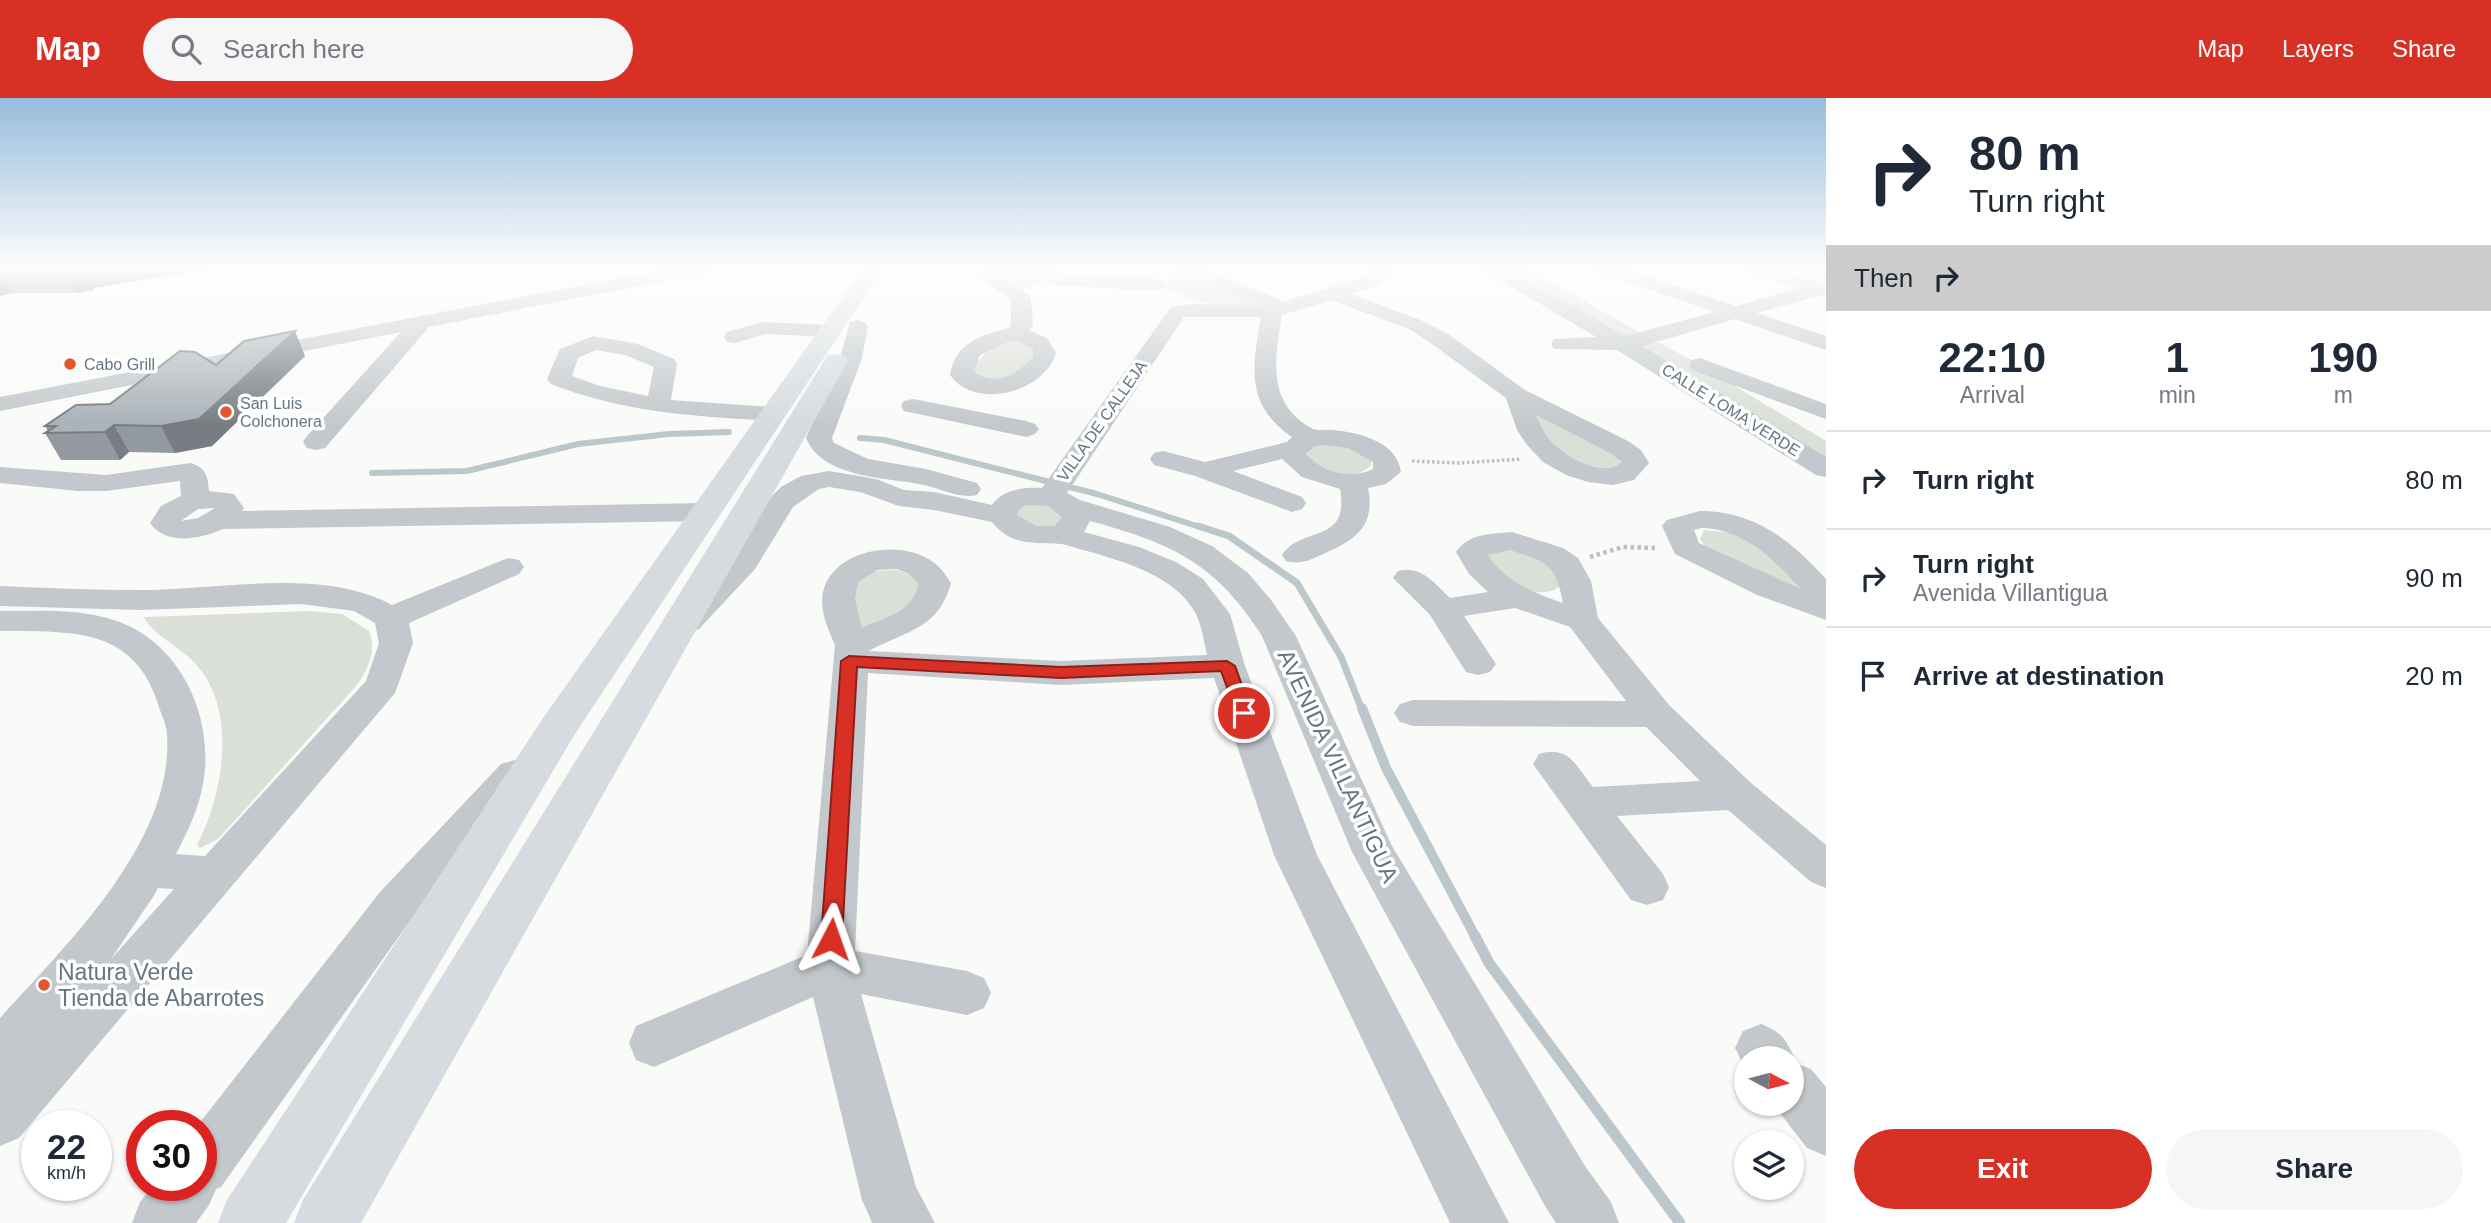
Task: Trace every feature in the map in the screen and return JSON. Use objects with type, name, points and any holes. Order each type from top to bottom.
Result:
[{"type":"highway","points":[[326,1223],[675,635],[847,320]]},
{"type":"highway","points":[[250,1223],[558,728],[772,414],[852,320]]},
{"type":"street","points":[[0,383],[324,320]]},
{"type":"street","points":[[316,442],[423,321],[428,320]]},
{"type":"street","points":[[0,404],[431,320]]},
{"type":"street","points":[[1016,333],[1022,325],[1022,320]]},
{"type":"street","name":"VILLA DE CALLEJA","points":[[1059,501],[1173,320]]},
{"type":"street","points":[[1276,320],[1266,356],[1265,387],[1280,415],[1302,443]]},
{"type":"street","points":[[1401,320],[1440,339],[1517,395],[1619,447],[1632,456],[1636,463],[1625,474],[1602,475],[1579,470],[1555,457],[1537,442],[1517,395]]},
{"type":"street","name":"CALLE LOMA VERDE","points":[[1582,320],[1826,469]]},
{"type":"street","name":"CALLE LOMA VERDE","points":[[1617,320],[1700,365],[1803,427]]},
{"type":"street","points":[[1562,344],[1622,343],[1718,320]]},
{"type":"street","points":[[1755,320],[1826,343]]},
{"type":"street","points":[[735,337],[763,328],[842,329],[851,358],[820,438],[823,447],[831,454],[897,484],[909,500],[939,492],[1007,508],[1030,496],[1059,501],[1128,553],[1165,569],[1192,586],[1213,614],[1227,666],[1296,855],[1480,1223]]},
{"type":"street","points":[[1016,333],[1038,343],[1044,349],[1042,361],[1025,380],[1009,386],[982,386],[962,375],[962,366],[967,356],[977,345],[1016,333]]},
{"type":"street","points":[[120,381],[106,377],[105,373],[137,358]]},
{"type":"street","points":[[1700,365],[1826,412]]},
{"type":"street","points":[[948,413],[982,386]]},
{"type":"street","points":[[658,406],[772,414]]},
{"type":"street","points":[[913,406],[1026,429]]},
{"type":"street","points":[[1205,470],[1302,443],[1352,441],[1377,452],[1386,460],[1387,472],[1380,477],[1353,482],[1337,480],[1307,470],[1293,455],[1302,443]]},
{"type":"street","points":[[1163,459],[1205,470],[1292,503]]},
{"type":"street","points":[[0,475],[78,483],[106,483],[190,471],[194,476],[195,501],[168,515],[164,523],[167,527],[187,529],[218,520],[705,512]]},
{"type":"street","points":[[675,635],[744,562],[791,492],[811,482],[829,479],[866,485],[897,484]]},
{"type":"street","points":[[1297,555],[1344,533],[1356,520],[1359,503],[1353,482]]},
{"type":"street","points":[[1007,508],[1012,528],[1034,536],[1059,501]]},
{"type":"street","name":"AVENIDA VILLANTIGUA","points":[[1059,501],[1176,540],[1236,578],[1261,608],[1279,636],[1373,852],[1558,1174],[1590,1223]]},
{"type":"street","points":[[1826,599],[1792,558],[1764,536],[1733,523],[1696,517],[1677,526],[1686,548],[1768,588],[1826,610]]},
{"type":"street","points":[[1582,620],[1515,598],[1478,568],[1471,552],[1486,543],[1512,541],[1552,554],[1567,565],[1575,581],[1582,620],[1656,714],[1737,794],[1826,870]]},
{"type":"street","points":[[391,618],[508,567]]},
{"type":"street","points":[[1409,578],[1443,609],[1478,664]]},
{"type":"street","points":[[0,596],[140,600],[301,594],[362,602],[391,618],[396,643],[382,685],[0,1119]]},
{"type":"street","points":[[1443,609],[1515,598]]},
{"type":"street","points":[[104,628],[140,600]]},
{"type":"street","points":[[0,621],[66,623],[104,628],[136,645],[162,669],[180,701],[188,747],[175,818],[147,870],[107,928],[0,1055]]},
{"type":"street","points":[[893,1215],[830,967],[851,653],[1061,673],[1227,666]]},
{"type":"street","points":[[1413,713],[1656,714]]},
{"type":"street","points":[[217,1146],[396,905],[558,728]]},
{"type":"street","points":[[1553,764],[1647,887]]},
{"type":"street","points":[[1582,803],[1737,794]]},
{"type":"street","points":[[147,870],[215,874]]},
{"type":"street","points":[[654,1042],[830,967],[967,993]]},
{"type":"street","points":[[1804,1102],[1826,1129]]},
{"type":"street","points":[[161,1223],[177,1201]]},
{"type":"path","points":[[1386,460],[1459,463],[1555,457]]},
{"type":"path","points":[[1567,565],[1623,547],[1686,548]]},
{"type":"shaded area","points":[[1582,320],[1617,320],[1700,365],[1826,441],[1826,469]]},
{"type":"shaded area","points":[[1014,339],[1032,344],[1039,354],[1015,378],[1001,382],[969,371],[996,342]]},
{"type":"shaded area","points":[[1534,409],[1621,457],[1623,469],[1590,470],[1547,441]]},
{"type":"shaded area","points":[[1325,444],[1344,445],[1371,460],[1371,465],[1357,474],[1340,473],[1308,457],[1310,448]]},
{"type":"shaded area","points":[[1044,501],[1067,521],[1049,530],[1017,522],[1015,509],[1019,505]]},
{"type":"shaded area","points":[[1704,530],[1736,533],[1778,557],[1804,593],[1716,558],[1700,540]]},
{"type":"shaded area","points":[[1510,549],[1546,559],[1564,584],[1553,590],[1531,591],[1511,580],[1485,557],[1490,553]]},
{"type":"shaded area","points":[[897,570],[917,577],[926,591],[913,608],[861,630],[851,599],[854,584],[874,571]]},
{"type":"shaded area","points":[[310,611],[342,614],[369,631],[372,653],[368,666],[357,685],[218,839],[200,848],[197,845],[214,801],[220,776],[221,725],[216,701],[207,679],[192,660],[158,634],[144,617]]},
{"type":"building","points":[[295,331],[199,419],[161,426],[114,425],[105,432],[45,433],[56,426],[45,426],[76,405],[110,404],[180,351],[195,352],[216,365],[244,341]]},
{"type":"waterway","points":[[372,473],[467,471],[578,444],[669,434],[729,432]]},
{"type":"waterway","points":[[860,438],[884,440],[1097,494],[1203,528]]},
{"type":"waterway","points":[[1198,526],[1229,536],[1297,583],[1341,657],[1362,710]]},
{"type":"waterway","points":[[1362,708],[1386,768],[1476,938]]},
{"type":"waterway","points":[[1475,936],[1489,963],[1680,1223]]},
{"type":"place","name":"Cabo Grill","points":[[70,364]]},
{"type":"place","name":"San Luis Colchonera","points":[[226,412]]},
{"type":"place","name":"Natura Verde Tienda de Abarrotes","points":[[44,985]]},
{"type":"route","points":[[831,939],[849,661],[1061,673],[1227,666],[1244,713]]}]
